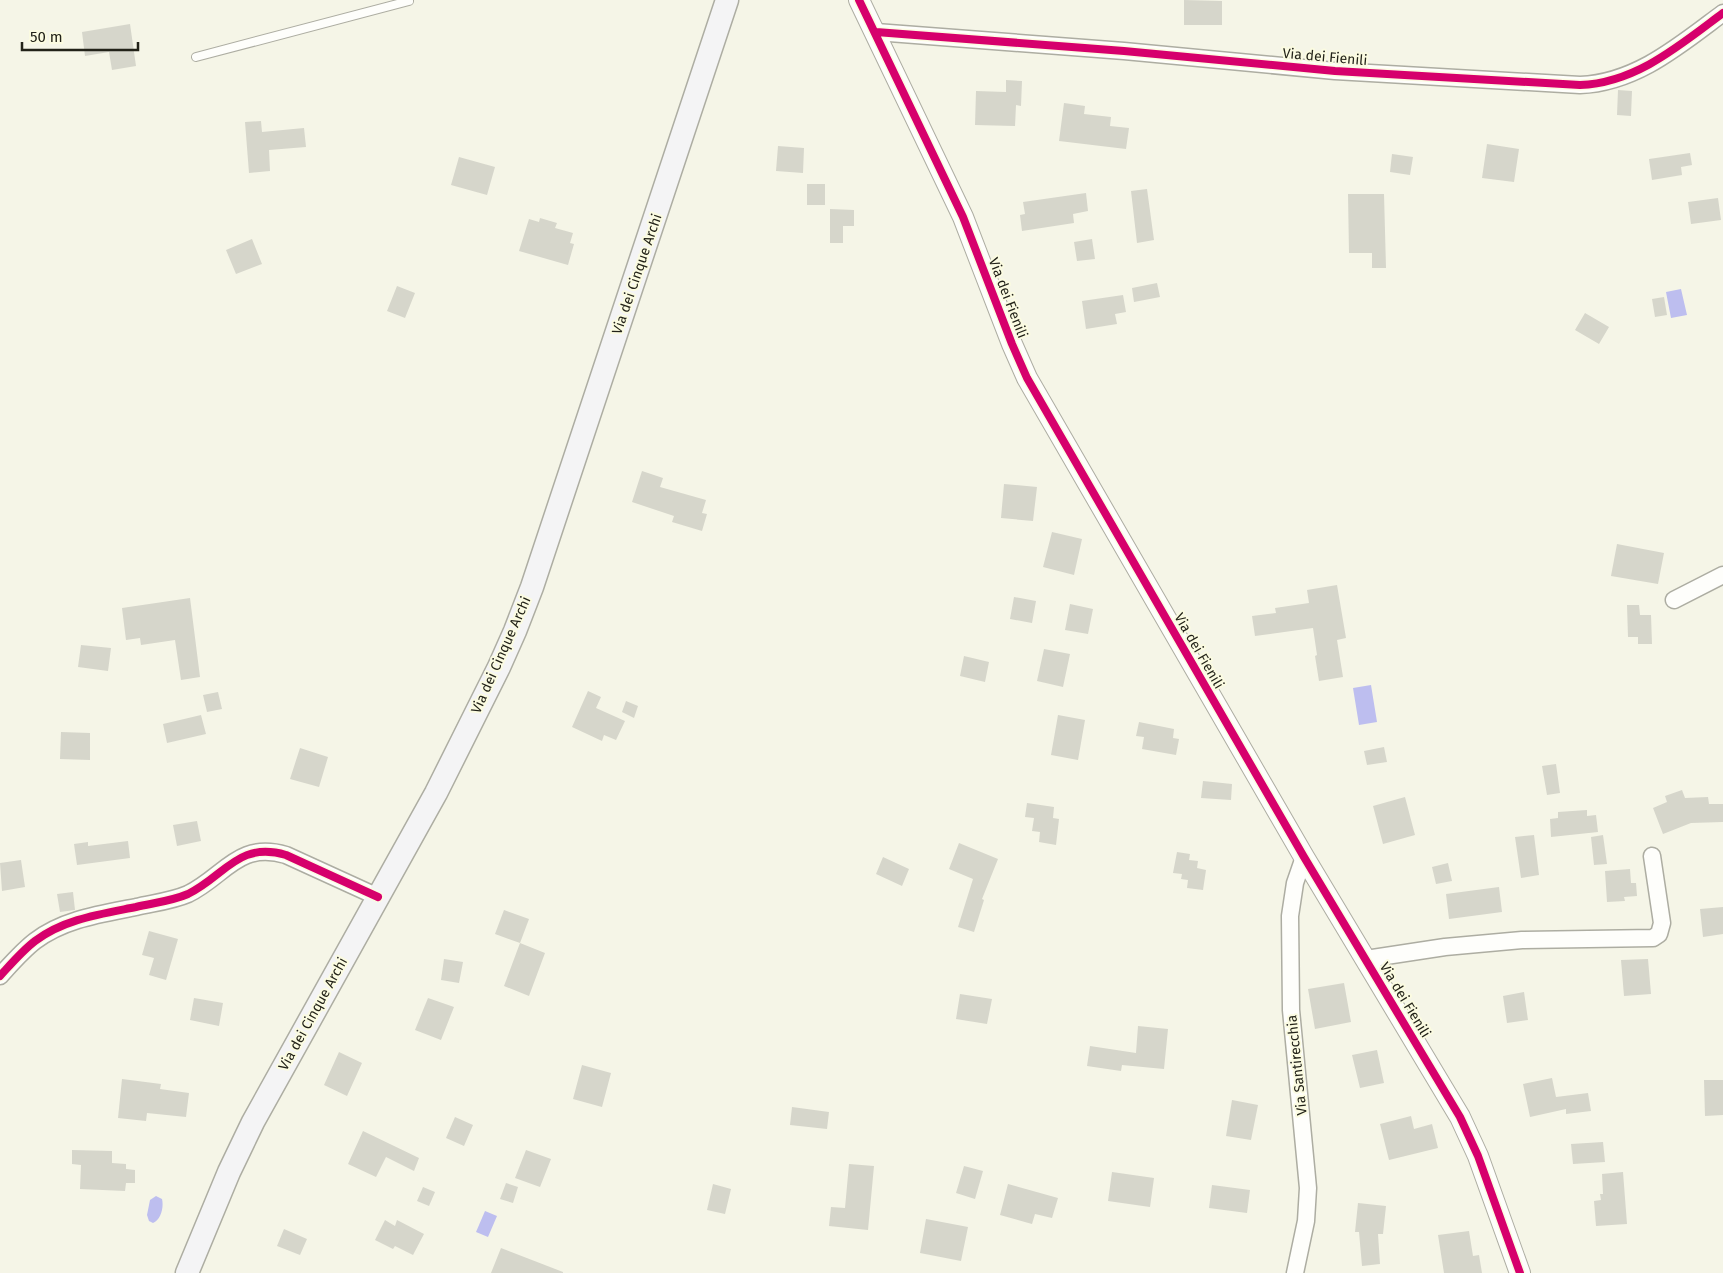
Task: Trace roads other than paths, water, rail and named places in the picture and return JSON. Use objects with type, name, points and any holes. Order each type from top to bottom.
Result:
[{"type":"main road","name":"Via dei Cinque Archi","points":[[187,1273],[253,1122],[436,793],[499,666],[521,616],[727,0]]},
{"type":"street","name":"Via dei Fienili","points":[[859,0],[960,210],[1027,378],[1304,856],[1444,1087],[1478,1156],[1520,1273]]},
{"type":"street","name":"Via dei Fienili","points":[[876,32],[1124,51],[1370,74],[1580,85],[1605,82],[1634,72],[1674,48],[1723,14]]},
{"type":"street","points":[[1674,600],[1723,576]]},
{"type":"street","points":[[0,976],[28,947],[54,929],[85,918],[170,900],[187,894],[234,862],[256,852],[270,851],[286,855],[378,897]]},
{"type":"street","name":"Via Santirecchia","points":[[1295,1273],[1307,1212],[1308,1188],[1291,1010],[1290,916],[1295,883],[1304,856]]},
{"type":"street","points":[[1366,959],[1445,947],[1508,941],[1652,938],[1659,934],[1662,923],[1652,856]]},
{"type":"lane","points":[[196,57],[411,0]]},
{"type":"water","points":[[1681,289],[1687,315],[1671,318],[1666,292]]},
{"type":"water","points":[[1371,685],[1377,722],[1359,725],[1353,688]]},
{"type":"water","points":[[156,1196],[162,1199],[163,1206],[160,1216],[153,1223],[149,1221],[147,1215],[150,1200]]},
{"type":"water","points":[[485,1211],[497,1216],[488,1237],[476,1232]]}]
